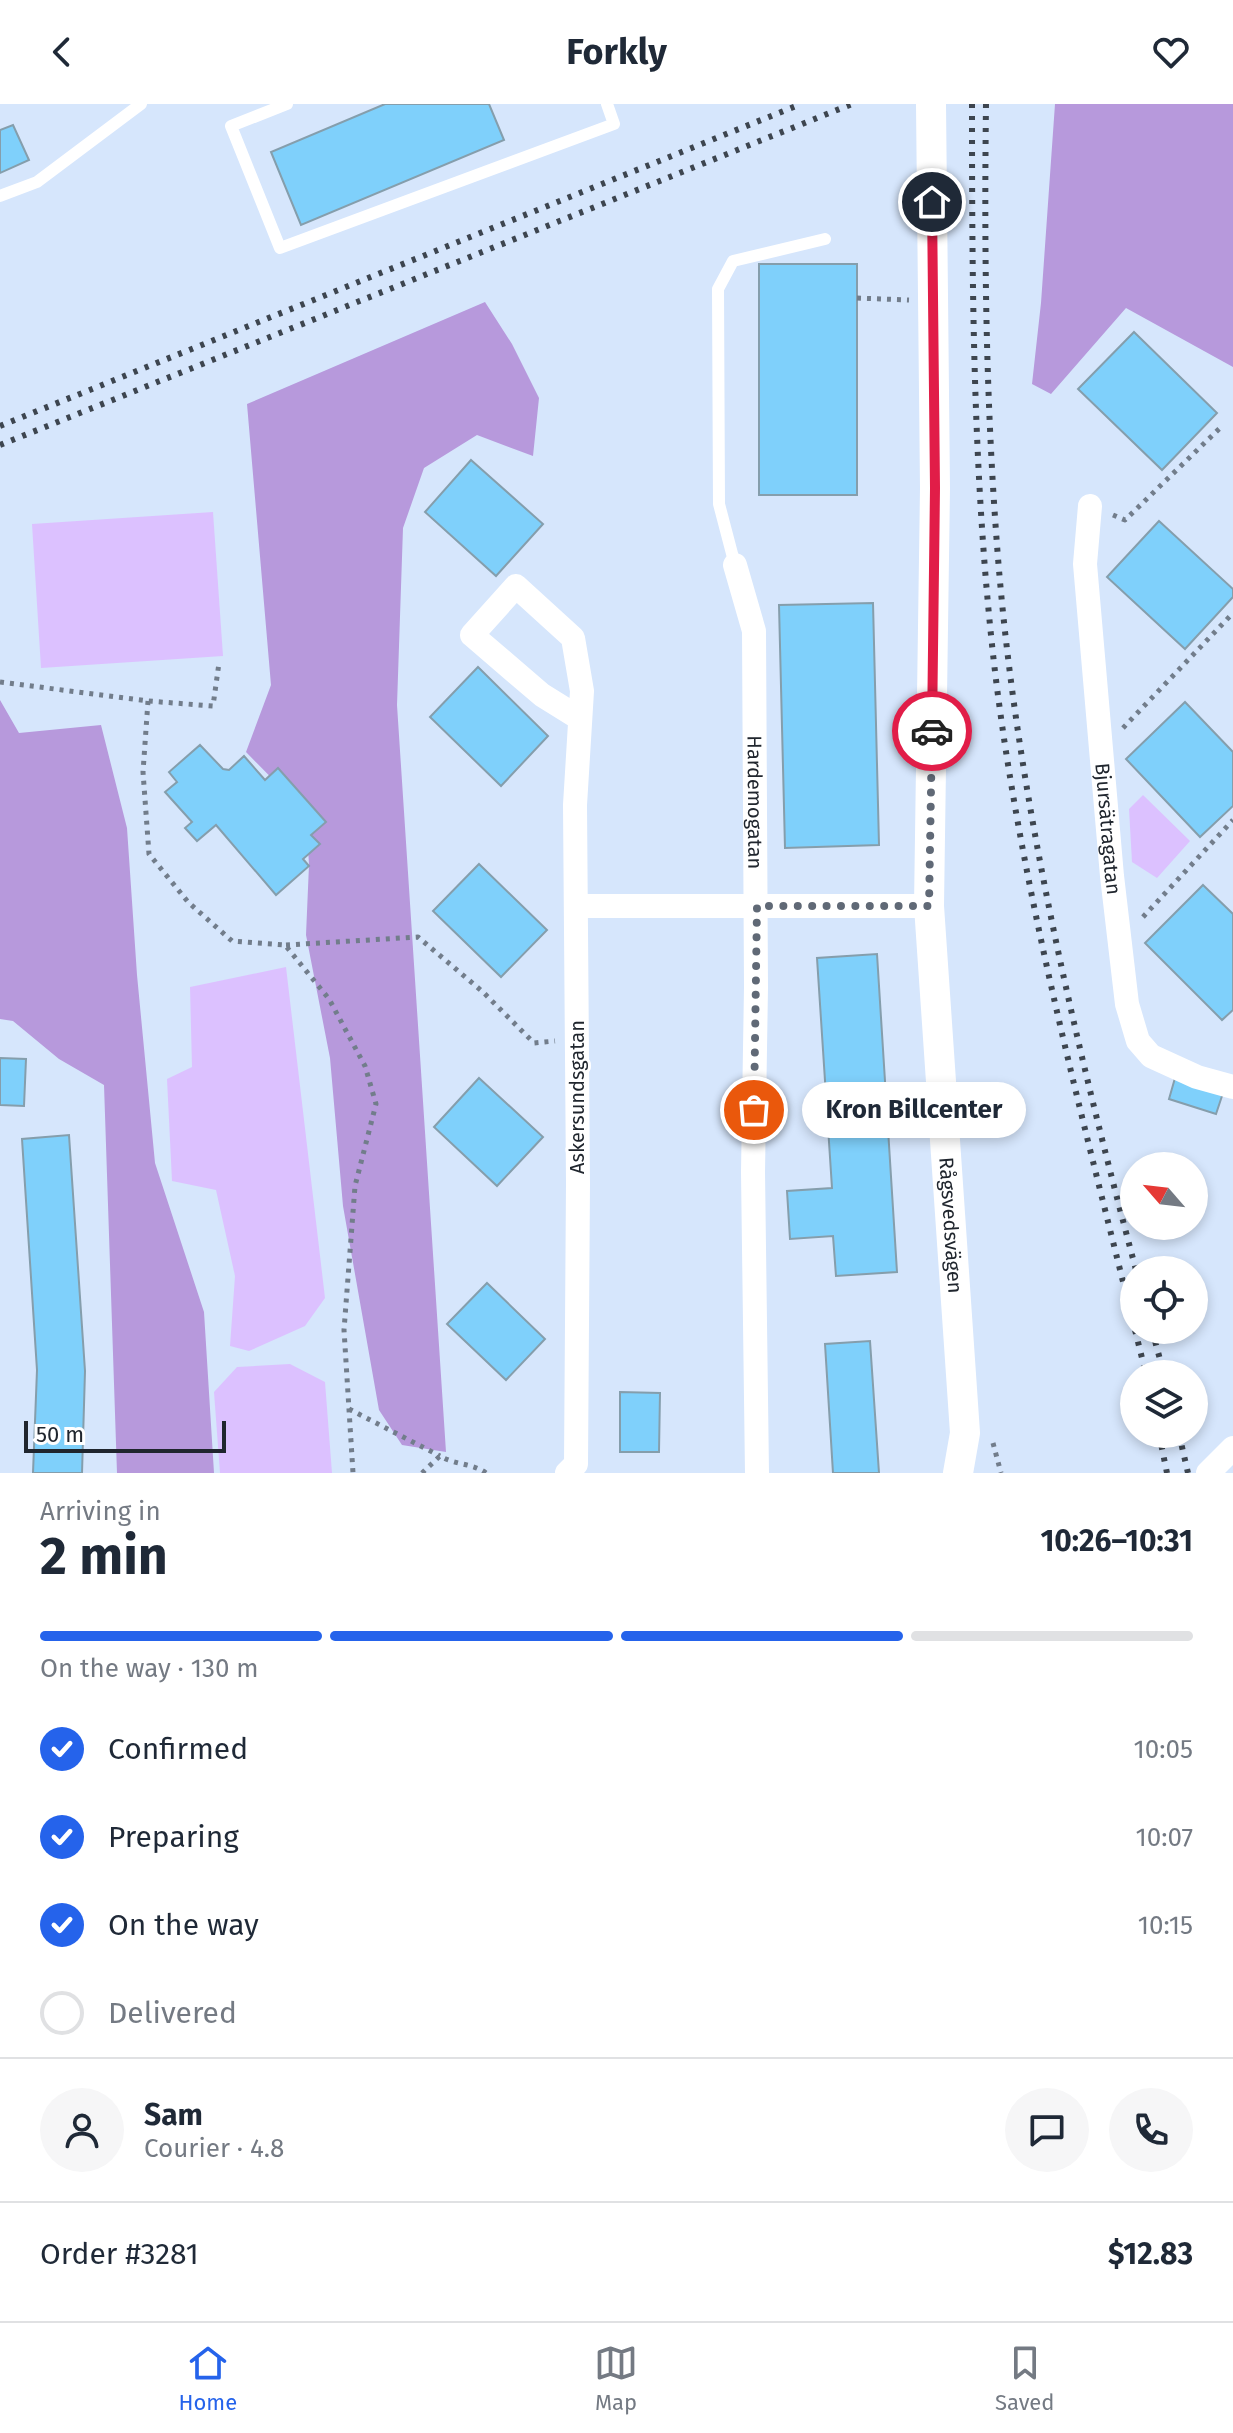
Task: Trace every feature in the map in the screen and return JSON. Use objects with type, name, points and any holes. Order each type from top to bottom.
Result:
[{"type":"street","name":"Rågsvedsvägen","points":[[931,106],[935,488],[929,906],[965,1433],[958,1473]]},
{"type":"street","name":"Bjursätragatan","points":[[1090,506],[1085,564],[1127,1004],[1138,1041],[1151,1056],[1197,1077],[1233,1087]]},
{"type":"street","name":"Hardemogatan","points":[[735,565],[754,631],[757,906],[753,1172],[757,1473]]},
{"type":"street","name":"Askersundsgatan","points":[[567,1473],[576,1464],[575,805],[582,691],[573,638],[516,586],[472,635],[542,695],[579,718]]},
{"type":"street","points":[[576,906],[929,906]]},
{"type":"street","name":"Rågsvedsvägen","points":[[965,1433],[982,1473]]},
{"type":"street","points":[[1208,1473],[1233,1448]]},
{"type":"lane","points":[[0,196],[37,182],[141,104]]},
{"type":"lane","points":[[287,104],[231,126],[280,248],[614,124],[607,104]]},
{"type":"lane","points":[[735,565],[719,504],[718,289],[733,261],[825,239]]},
{"type":"path","points":[[857,298],[910,300]]},
{"type":"path","points":[[1090,506],[1125,520],[1220,428]]},
{"type":"path","points":[[1099,735],[1120,731],[1233,613]]},
{"type":"path","points":[[0,682],[213,706],[219,663]]},
{"type":"path","points":[[148,701],[143,772],[149,854],[188,902],[232,941],[285,945],[418,937],[483,992],[534,1043],[577,1040]]},
{"type":"path","points":[[1118,929],[1135,925],[1233,820]]},
{"type":"path","points":[[285,945],[329,999],[365,1066],[376,1104],[355,1186],[344,1330],[353,1473]]},
{"type":"path","points":[[348,1408],[449,1461],[475,1466],[486,1473]]},
{"type":"path","points":[[422,1473],[440,1456]]},
{"type":"shaded area","points":[[1055,104],[1233,104],[1233,367],[1126,308],[1051,394],[1032,384]]},
{"type":"shaded area","points":[[485,302],[512,344],[539,398],[533,456],[477,435],[424,468],[403,528],[397,705],[446,1452],[402,1445],[379,1410],[343,1206],[330,1058],[306,935],[309,865],[306,813],[246,752],[271,685],[247,404]]},
{"type":"shaded area","points":[[213,512],[223,656],[41,668],[32,524]]},
{"type":"shaded area","points":[[0,700],[19,733],[101,725],[127,828],[155,1163],[204,1312],[214,1473],[117,1473],[104,1085],[59,1059],[13,1021],[0,1019]]},
{"type":"shaded area","points":[[1143,795],[1190,841],[1157,878],[1132,862],[1129,809]]},
{"type":"shaded area","points":[[286,967],[325,1298],[305,1326],[249,1351],[230,1346],[235,1276],[216,1190],[172,1181],[167,1079],[192,1067],[190,987]]},
{"type":"shaded area","points":[[290,1364],[325,1382],[332,1473],[220,1473],[214,1392],[237,1367]]},
{"type":"building","points":[[385,104],[489,104],[504,140],[301,225],[271,152]]},
{"type":"building","points":[[13,125],[29,160],[0,173],[0,130]]},
{"type":"building","points":[[759,264],[857,264],[857,495],[759,495]]},
{"type":"building","points":[[1134,332],[1217,413],[1162,470],[1078,389]]},
{"type":"building","points":[[471,460],[543,524],[496,576],[425,512]]},
{"type":"building","points":[[1159,521],[1233,589],[1233,597],[1185,649],[1107,577]]},
{"type":"building","points":[[873,603],[879,845],[785,848],[779,605]]},
{"type":"building","points":[[478,667],[548,736],[501,786],[430,717]]},
{"type":"building","points":[[1185,702],[1233,752],[1233,806],[1200,837],[1126,759]]},
{"type":"building","points":[[200,745],[223,769],[229,770],[244,756],[265,780],[278,768],[326,822],[311,835],[320,844],[303,859],[309,866],[276,895],[216,825],[197,841],[185,828],[192,822],[165,792],[177,782],[169,772]]},
{"type":"building","points":[[479,864],[547,930],[501,977],[433,911]]},
{"type":"building","points":[[1203,885],[1233,914],[1233,1010],[1222,1020],[1145,943]]},
{"type":"building","points":[[877,954],[897,1272],[836,1276],[833,1236],[790,1239],[787,1191],[832,1188],[817,958]]},
{"type":"building","points":[[0,1058],[26,1059],[24,1106],[0,1105]]},
{"type":"building","points":[[479,1078],[543,1137],[497,1186],[434,1127]]},
{"type":"building","points":[[1175,1078],[1223,1093],[1216,1114],[1169,1099]]},
{"type":"building","points":[[69,1135],[85,1371],[82,1473],[33,1473],[37,1370],[22,1139]]},
{"type":"building","points":[[487,1283],[545,1339],[506,1380],[447,1324]]},
{"type":"building","points":[[870,1341],[879,1473],[833,1473],[825,1344]]},
{"type":"building","points":[[620,1392],[660,1393],[659,1452],[620,1452]]},
{"type":"railway","points":[[0,426],[801,104]]},
{"type":"railway","points":[[0,445],[852,104]]},
{"type":"railway","points":[[972,104],[973,314],[978,454],[994,663],[1005,747],[1035,913],[1120,1269]]},
{"type":"railway","points":[[986,104],[989,396],[999,570],[1008,658],[1020,747],[1052,923],[1132,1256]]},
{"type":"railway","points":[[1138,1344],[1142,1360]]},
{"type":"railway","points":[[1156,1344],[1160,1360]]},
{"type":"railway","points":[[1162,1448],[1167,1473]]},
{"type":"railway","points":[[1182,1448],[1188,1473]]},
{"type":"way so far","points":[[754,1110],[757,906],[929,906],[932,731]]},
{"type":"place","name":"Kron Billcenter","points":[[754,1110]]},
{"type":"route","points":[[932,202],[935,488],[932,731]]}]
